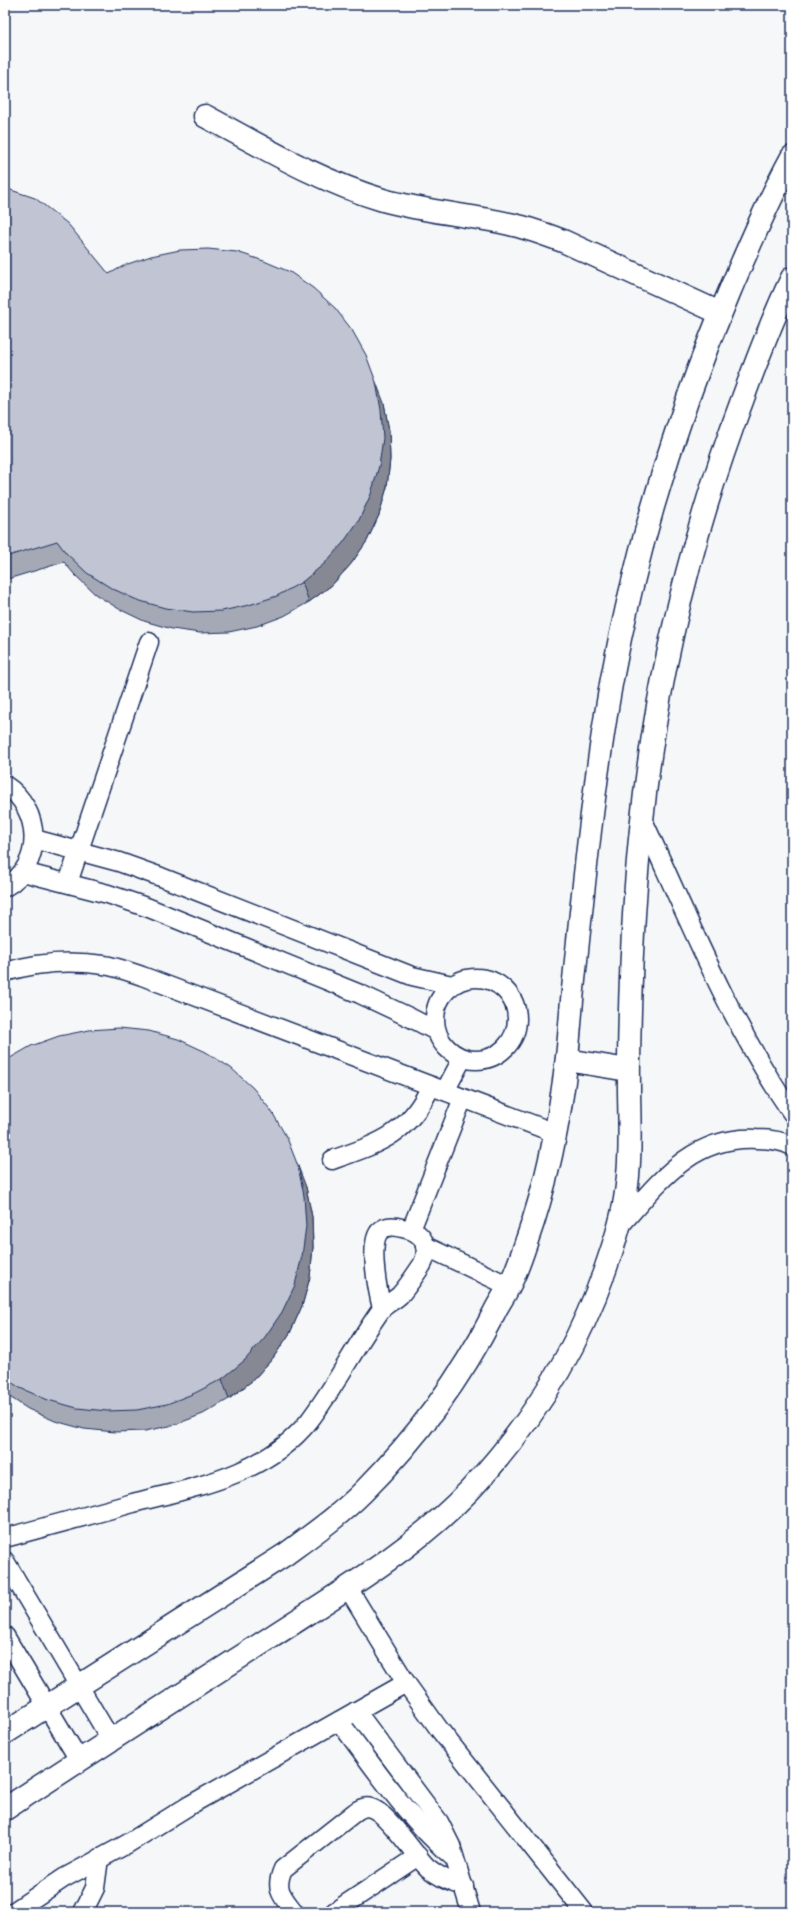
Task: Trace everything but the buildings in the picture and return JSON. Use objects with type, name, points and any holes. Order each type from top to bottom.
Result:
[{"type":"street","points":[[205,116],[306,170],[344,187],[383,200],[424,210],[496,222],[539,232],[563,241],[720,313]]},
{"type":"street","points":[[5,1733],[286,1554],[326,1525],[362,1493],[411,1439],[447,1390],[485,1331],[509,1286],[527,1241],[555,1133],[567,1060],[597,771],[613,675],[630,593],[653,506],[680,419],[720,313],[746,251],[792,156]]},
{"type":"street","points":[[5,1809],[348,1588],[413,1541],[451,1509],[468,1492],[517,1434],[544,1396],[578,1336],[594,1301],[620,1227],[629,1172],[628,1070],[635,897],[642,818],[653,739],[667,660],[684,584],[705,508],[729,433],[757,359],[792,278]]},
{"type":"street","points":[[567,1060],[628,1070]]},
{"type":"lane","points":[[68,883],[150,642]]},
{"type":"lane","points":[[5,785],[14,791],[26,805],[33,822],[34,839],[31,856],[23,872],[5,887]]},
{"type":"lane","points":[[642,818],[724,995],[754,1051],[792,1113]]},
{"type":"lane","points":[[34,839],[79,851],[161,877],[412,976],[452,985]]},
{"type":"lane","points":[[23,872],[115,897],[190,924],[360,994],[436,1031]]},
{"type":"lane","points":[[5,972],[28,965],[66,961],[105,965],[142,976],[555,1133]]},
{"type":"lane","points":[[477,978],[495,983],[510,996],[516,1008],[518,1020],[515,1033],[509,1044],[499,1053],[488,1059],[475,1061],[462,1059],[451,1052],[442,1043],[436,1031],[434,1018],[442,994],[452,985],[464,980],[477,978]]},
{"type":"lane","points":[[332,1160],[377,1144],[404,1126],[462,1059]]},
{"type":"lane","points":[[411,1230],[463,1098]]},
{"type":"lane","points":[[620,1227],[673,1168],[706,1147],[745,1138],[786,1142],[792,1146]]},
{"type":"lane","points":[[5,1538],[216,1482],[250,1468],[286,1444],[308,1422],[330,1392],[382,1308],[406,1288],[423,1264],[426,1255],[425,1246],[422,1239],[411,1230],[395,1226],[387,1227],[380,1231],[376,1238],[374,1246],[377,1283],[382,1308]]},
{"type":"lane","points":[[425,1246],[509,1286]]},
{"type":"lane","points":[[5,1561],[111,1740]]},
{"type":"lane","points":[[348,1588],[406,1683],[474,1774],[584,1912]]},
{"type":"lane","points":[[5,1636],[79,1760]]},
{"type":"lane","points":[[13,1912],[64,1878],[127,1844],[190,1805],[406,1683]]},
{"type":"lane","points":[[356,1711],[432,1810],[446,1834],[464,1886],[471,1912]]},
{"type":"lane","points":[[339,1721],[418,1823],[435,1842],[455,1859]]},
{"type":"lane","points":[[294,1912],[279,1890],[279,1878],[283,1869],[359,1809],[365,1808],[377,1811],[418,1856],[438,1875],[464,1886]]},
{"type":"lane","points":[[334,1912],[418,1856]]},
{"type":"lane","points":[[83,1912],[94,1888],[100,1858]]}]
